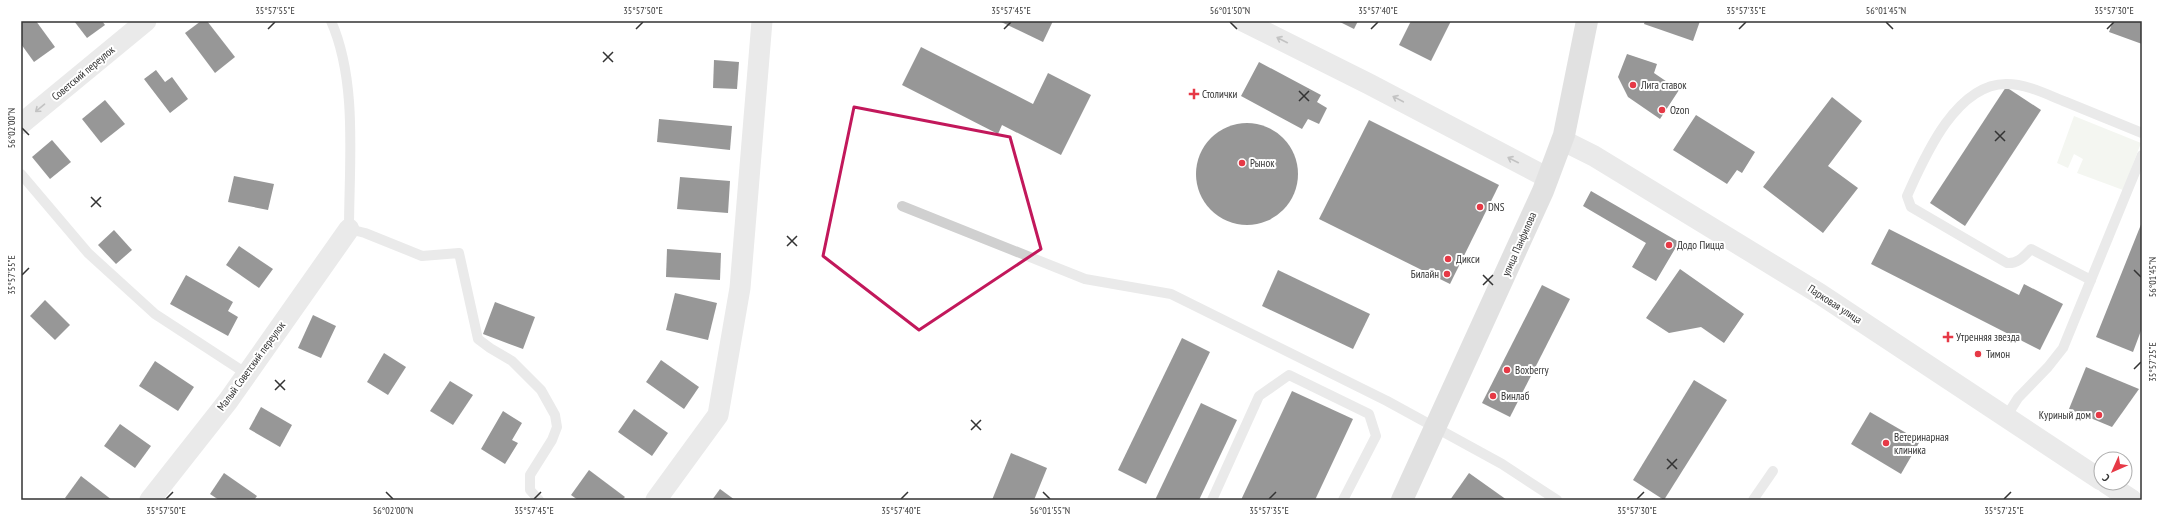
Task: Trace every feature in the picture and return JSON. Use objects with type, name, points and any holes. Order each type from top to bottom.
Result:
[{"type":"main road","name":"улица Панфилова","points":[[1402,500],[1548,178],[1562,140],[1587,21]]},
{"type":"street","name":"Советский переулок","points":[[21,124],[146,21]]},
{"type":"street","points":[[656,500],[718,415],[740,288],[762,21]]},
{"type":"street","points":[[1243,21],[1369,84],[1548,178]]},
{"type":"street","name":"Парковая улица","points":[[1562,140],[1594,156],[1820,294],[2093,475]]},
{"type":"street","name":"Малый Советский переулок","points":[[150,500],[247,374],[349,229]]},
{"type":"street","points":[[2118,491],[2132,500]]},
{"type":"lane","points":[[331,21],[338,39],[349,102],[349,229],[365,233],[422,256],[459,253],[478,339],[512,361],[541,390],[555,416],[557,427],[552,440],[530,475],[530,490],[539,500]]},
{"type":"lane","points":[[2091,280],[2031,248],[2013,264],[2007,263],[1911,207],[1907,196],[1927,152],[1942,128],[1961,106],[1978,93],[1992,86],[2008,84],[2041,92],[2142,133]]},
{"type":"lane","points":[[2006,417],[2018,398],[2058,356],[2142,155]]},
{"type":"lane","points":[[21,174],[88,253],[155,314],[247,374]]},
{"type":"lane","points":[[902,206],[1084,279],[1171,294],[1387,401],[1502,464],[1557,500]]},
{"type":"lane","points":[[1212,500],[1259,396],[1289,375],[1369,414],[1376,436],[1343,500]]},
{"type":"lane","points":[[1753,500],[1773,471]]},
{"type":"highlighted area","points":[[854,107],[1010,137],[1041,249],[919,330],[823,256]]},
{"type":"shaded area","points":[[2074,116],[2141,143],[2123,190],[2077,173],[2083,159],[2074,154],[2068,168],[2057,163]]},
{"type":"building","points":[[21,21],[36,21],[55,47],[34,62],[21,44]]},
{"type":"building","points":[[74,21],[102,21],[105,25],[87,38]]},
{"type":"building","points":[[201,21],[207,21],[235,57],[215,73],[185,33]]},
{"type":"building","points":[[999,21],[1053,21],[1043,42]]},
{"type":"building","points":[[1338,21],[1358,21],[1354,29]]},
{"type":"building","points":[[1411,21],[1451,21],[1431,61],[1399,45]]},
{"type":"building","points":[[1645,21],[1700,21],[1693,41],[1644,24]]},
{"type":"building","points":[[2113,21],[2142,21],[2142,44],[2109,32]]},
{"type":"building","points":[[921,47],[1033,104],[1048,73],[1091,95],[1061,155],[1002,125],[998,134],[902,85]]},
{"type":"building","points":[[1627,54],[1657,64],[1654,73],[1679,90],[1660,119],[1628,97],[1618,77]]},
{"type":"building","points":[[714,60],[739,62],[737,89],[713,88]]},
{"type":"building","points":[[1259,62],[1321,95],[1317,102],[1327,108],[1319,124],[1308,119],[1302,129],[1241,96]]},
{"type":"building","points":[[156,70],[165,82],[172,77],[188,99],[170,113],[144,79]]},
{"type":"building","points":[[2006,87],[2041,110],[1965,226],[1930,203]]},
{"type":"building","points":[[1832,97],[1862,121],[1828,166],[1858,188],[1823,233],[1763,187]]},
{"type":"building","points":[[105,100],[125,124],[101,143],[82,119]]},
{"type":"building","points":[[1696,115],[1755,152],[1742,173],[1737,170],[1727,184],[1673,150]]},
{"type":"building","points":[[659,119],[732,126],[730,150],[657,142]]},
{"type":"building","points":[[1369,120],[1499,185],[1450,284],[1319,219]]},
{"type":"building","points":[[1247,123],[1267,127],[1275,131],[1283,138],[1290,146],[1294,154],[1298,174],[1294,194],[1290,202],[1283,210],[1275,217],[1267,221],[1247,225],[1227,221],[1219,217],[1211,210],[1204,202],[1200,194],[1196,174],[1200,154],[1204,146],[1211,138],[1219,131],[1227,127]]},
{"type":"building","points":[[52,140],[71,162],[50,179],[32,157]]},
{"type":"building","points":[[234,176],[274,184],[268,210],[228,202]]},
{"type":"building","points":[[680,177],[730,181],[728,213],[677,209]]},
{"type":"building","points":[[1591,191],[1679,242],[1656,281],[1632,267],[1646,243],[1583,206]]},
{"type":"building","points":[[2142,222],[2142,328],[2133,352],[2096,337]]},
{"type":"building","points":[[1889,229],[2019,295],[2024,284],[2063,304],[2040,350],[1871,264]]},
{"type":"building","points":[[114,230],[132,250],[116,264],[98,245]]},
{"type":"building","points":[[239,246],[273,269],[259,288],[226,265]]},
{"type":"building","points":[[667,249],[721,253],[720,280],[666,277]]},
{"type":"building","points":[[1680,269],[1744,314],[1724,343],[1701,327],[1669,333],[1646,318]]},
{"type":"building","points":[[1278,270],[1370,314],[1353,349],[1262,306]]},
{"type":"building","points":[[186,275],[233,302],[228,311],[238,317],[228,336],[170,304]]},
{"type":"building","points":[[1542,285],[1570,299],[1510,417],[1482,403]]},
{"type":"building","points":[[675,293],[717,303],[708,340],[666,330]]},
{"type":"building","points":[[45,300],[70,325],[55,340],[30,316]]},
{"type":"building","points":[[495,302],[535,317],[523,349],[483,334]]},
{"type":"building","points":[[313,315],[336,326],[321,358],[298,348]]},
{"type":"building","points":[[1182,338],[1210,352],[1146,484],[1118,470]]},
{"type":"building","points":[[384,353],[406,367],[388,395],[367,382]]},
{"type":"building","points":[[661,360],[699,387],[684,409],[646,382]]},
{"type":"building","points":[[155,361],[194,387],[178,411],[139,386]]},
{"type":"building","points":[[2086,367],[2139,389],[2112,427],[2069,409]]},
{"type":"building","points":[[1694,380],[1727,400],[1664,500],[1633,480]]},
{"type":"building","points":[[450,381],[473,395],[453,425],[430,411]]},
{"type":"building","points":[[1292,391],[1353,419],[1315,500],[1241,500]]},
{"type":"building","points":[[1201,403],[1237,420],[1199,500],[1155,500]]},
{"type":"building","points":[[261,407],[292,425],[280,447],[249,429]]},
{"type":"building","points":[[634,409],[668,433],[652,456],[618,432]]},
{"type":"building","points":[[503,411],[522,423],[512,440],[518,443],[505,464],[481,449]]},
{"type":"building","name":"Ветеринарная клиника","points":[[1870,412],[1920,441],[1901,474],[1851,444]]},
{"type":"building","points":[[120,424],[151,446],[135,468],[104,446]]},
{"type":"building","points":[[1011,453],[1047,468],[1034,500],[992,500]]},
{"type":"building","points":[[589,470],[625,497],[622,500],[578,500],[571,495]]},
{"type":"building","points":[[224,473],[257,496],[254,500],[219,500],[210,494]]},
{"type":"building","points":[[1469,473],[1507,500],[1450,500]]},
{"type":"building","points":[[81,476],[112,500],[68,500],[65,498]]},
{"type":"building","points":[[720,489],[735,500],[712,500]]},
{"type":"place","name":"Лига ставок","points":[[1633,85]]},
{"type":"place","name":"Столички","points":[[1194,94]]},
{"type":"place","name":"Ozon","points":[[1662,110]]},
{"type":"place","name":"Рынок","points":[[1242,163]]},
{"type":"place","name":"DNS","points":[[1480,207]]},
{"type":"place","name":"Додо Пицца","points":[[1669,245]]},
{"type":"place","name":"Дикси","points":[[1448,259]]},
{"type":"place","name":"Билайн","points":[[1447,274]]},
{"type":"place","name":"Утренняя звезда","points":[[1948,337]]},
{"type":"place","name":"Тимон","points":[[1978,354]]},
{"type":"place","name":"Boxberry","points":[[1507,370]]},
{"type":"place","name":"Винлаб","points":[[1493,396]]},
{"type":"place","name":"Куриный дом","points":[[2099,415]]},
{"type":"place","name":"Ветеринарная клиника","points":[[1886,443]]}]
